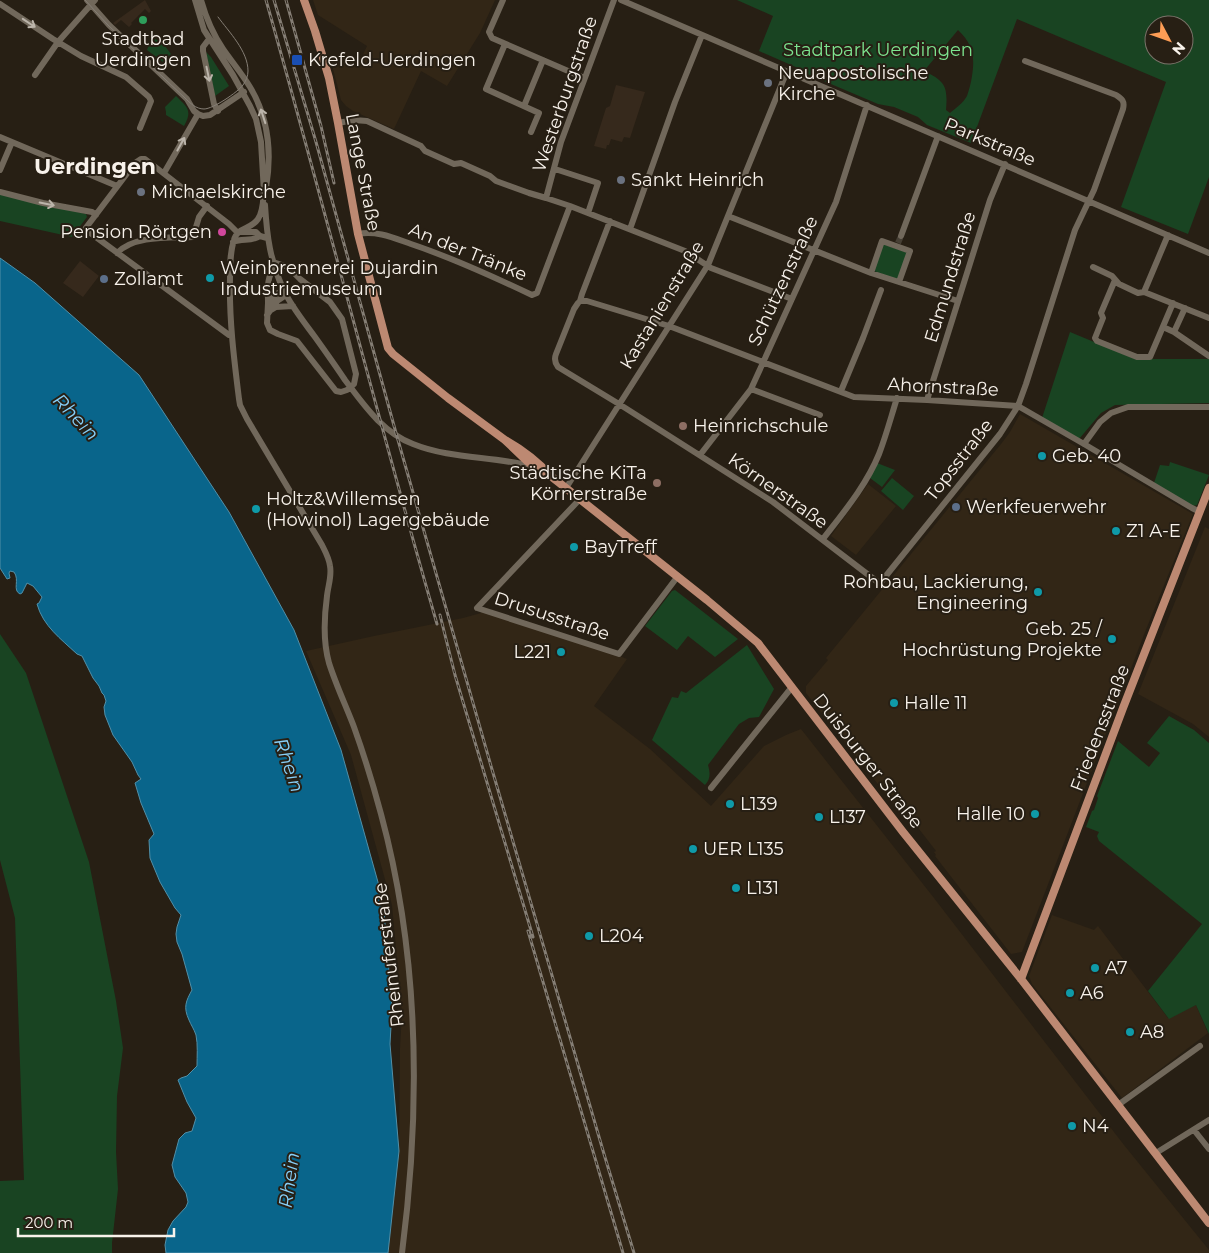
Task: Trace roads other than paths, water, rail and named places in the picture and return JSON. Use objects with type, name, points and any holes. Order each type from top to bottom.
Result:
[{"type":"main road","name":"Lange Straße","points":[[304,0],[322,54],[338,123],[358,234],[386,343],[390,350]]},
{"type":"main road","name":"Duisburger Straße","points":[[390,350],[448,398],[524,452],[552,477],[678,576],[758,643],[903,832],[1021,979],[1209,1223]]},
{"type":"main road","name":"Duisburger Straße","points":[[505,440],[534,467],[552,477]]},
{"type":"main road","name":"Friedensstraße","points":[[1021,979],[1129,692],[1209,488]]},
{"type":"street","points":[[195,0],[204,30],[243,93],[253,113],[261,136],[265,199],[264,237],[285,293],[361,402],[374,418],[397,436],[412,444],[430,450],[505,460],[534,467]]},
{"type":"street","points":[[201,0],[210,27],[250,88],[263,116],[268,140],[269,174],[265,199]]},
{"type":"street","points":[[503,0],[489,32],[492,38],[582,77]]},
{"type":"street","name":"Westerburgstraße","points":[[546,198],[561,142],[614,0]]},
{"type":"street","name":"Parkstraße","points":[[621,0],[1209,252]]},
{"type":"street","points":[[35,75],[58,42],[91,1],[109,25],[187,99],[198,114],[203,116],[210,115],[250,88]]},
{"type":"street","points":[[0,4],[81,56],[126,77],[150,97],[151,101],[140,128]]},
{"type":"street","points":[[630,229],[675,102],[702,35]]},
{"type":"street","points":[[209,39],[203,47],[203,51],[214,104],[218,110]]},
{"type":"street","points":[[505,44],[486,89],[539,113],[531,132]]},
{"type":"street","points":[[524,106],[543,60]]},
{"type":"street","name":"Topsstraße","points":[[878,583],[881,582],[1000,434],[1018,406],[1075,230],[1094,190],[1124,104],[1122,99],[1116,95],[1025,61]]},
{"type":"street","name":"Kastanienstraße","points":[[566,488],[708,265],[787,71]]},
{"type":"street","name":"Schützenstraße","points":[[700,456],[751,389],[836,202],[866,105]]},
{"type":"street","points":[[164,173],[198,114]]},
{"type":"street","points":[[338,123],[348,120],[367,121],[421,146],[425,150],[454,164],[461,164],[490,176],[496,182],[610,221],[685,251],[711,268],[792,299]]},
{"type":"street","points":[[900,236],[938,136]]},
{"type":"street","points":[[0,137],[117,186]]},
{"type":"street","points":[[0,170],[12,142]]},
{"type":"street","points":[[232,335],[229,335],[85,229],[135,163],[141,159],[148,160],[237,232],[256,232],[264,237]]},
{"type":"street","name":"Edmundstraße","points":[[927,400],[990,200],[1005,164]]},
{"type":"street","points":[[555,169],[598,183],[588,213]]},
{"type":"street","points":[[237,232],[254,224],[259,218],[262,212],[264,189]]},
{"type":"street","points":[[0,192],[43,203],[92,212],[96,215]]},
{"type":"street","points":[[117,253],[135,242],[152,238],[193,237],[199,216],[207,206]]},
{"type":"street","name":"An der Tränke","points":[[358,234],[374,233],[406,242],[479,270],[532,295],[536,294],[570,206]]},
{"type":"street","points":[[728,216],[871,273],[883,284],[899,282],[958,301]]},
{"type":"street","points":[[610,221],[580,301],[587,301],[668,326]]},
{"type":"street","name":"Rheinuferstraße","points":[[237,232],[233,242],[230,262],[229,301],[240,405],[329,559],[331,574],[326,606],[325,631],[329,663],[360,743],[381,812],[396,880],[407,946],[414,1040],[414,1080],[410,1175],[402,1253]]},
{"type":"street","points":[[1144,292],[1168,235]]},
{"type":"street","points":[[233,242],[244,239],[255,240],[264,237]]},
{"type":"street","points":[[871,273],[882,241],[898,245],[910,251],[899,282]]},
{"type":"street","points":[[274,265],[288,268],[330,302],[342,319],[356,374],[354,384],[347,390],[336,391],[297,341],[270,330],[267,323],[268,303],[270,272],[274,265]]},
{"type":"street","points":[[1093,267],[1112,276],[1119,284],[1138,293],[1144,292],[1209,318]]},
{"type":"street","points":[[1115,280],[1101,313],[1103,318],[1095,338],[1097,341],[1137,357],[1150,357],[1173,303]]},
{"type":"street","points":[[841,391],[883,284]]},
{"type":"street","points":[[268,303],[274,295],[285,293]]},
{"type":"street","points":[[268,314],[276,301],[285,293]]},
{"type":"street","name":"Körnerstraße","points":[[580,301],[574,309],[556,354],[556,365],[773,502],[878,583]]},
{"type":"street","points":[[268,314],[276,307],[293,306]]},
{"type":"street","points":[[1174,332],[1185,308]]},
{"type":"street","name":"Ahornstraße","points":[[668,326],[854,397],[1018,406],[1200,512]]},
{"type":"street","points":[[1163,327],[1174,332],[1209,356]]},
{"type":"street","points":[[751,389],[820,414]]},
{"type":"street","points":[[823,539],[853,499],[878,456],[897,398]]},
{"type":"street","points":[[1084,444],[1100,422],[1112,413],[1128,407],[1209,407]]},
{"type":"street","points":[[505,460],[512,453],[512,447]]},
{"type":"street","name":"Drususstraße","points":[[580,499],[476,608],[619,654],[678,576]]},
{"type":"street","points":[[711,788],[792,687]]},
{"type":"street","points":[[1118,1105],[1200,1046]]},
{"type":"street","points":[[1156,1153],[1209,1120]]},
{"type":"street","points":[[1194,1130],[1209,1149]]},
{"type":"water","name":"Rhein","points":[[0,258],[35,283],[139,375],[229,512],[294,630],[341,750],[383,900],[392,1008],[390,1044],[399,1151],[388,1253],[166,1253],[165,1245],[168,1230],[188,1202],[186,1193],[175,1177],[172,1165],[179,1139],[185,1133],[192,1131],[196,1118],[178,1080],[187,1076],[197,1066],[196,1035],[186,1008],[192,990],[176,934],[181,915],[160,882],[150,858],[149,840],[154,834],[135,783],[141,779],[132,762],[113,735],[105,715],[104,707],[106,701],[104,695],[82,656],[77,654],[48,626],[37,604],[42,597],[33,586],[27,583],[20,594],[17,590],[14,572],[10,571],[10,578],[7,579],[0,568]]},
{"type":"tunnel","points":[[898,243],[901,236]]},
{"type":"tram line","points":[[85,0],[108,25],[189,102],[201,109],[213,106],[231,96],[243,85],[248,75],[245,56],[218,17]]},
{"type":"railway","points":[[266,0],[437,624]]},
{"type":"railway","points":[[274,0],[316,142],[396,433],[491,766],[634,1253]]},
{"type":"railway","points":[[286,0],[321,126],[334,183]]},
{"type":"railway","points":[[440,615],[455,675],[533,937]]},
{"type":"railway","points":[[528,931],[623,1253]]},
{"type":"place","name":"Stadtbad Uerdingen","points":[[143,20]]},
{"type":"place","name":"Krefeld-Uerdingen","points":[[297,60]]},
{"type":"place","name":"Neuapostolische Kirche","points":[[768,83]]},
{"type":"place","name":"Sankt Heinrich","points":[[621,180]]},
{"type":"place","name":"Michaelskirche","points":[[141,192]]},
{"type":"place","name":"Pension Rörtgen","points":[[222,232]]},
{"type":"place","name":"Weinbrennerei Dujardin Industriemuseum","points":[[210,278]]},
{"type":"place","name":"Zollamt","points":[[104,279]]},
{"type":"place","name":"Heinrichschule","points":[[683,426]]},
{"type":"place","name":"Geb. 40","points":[[1042,456]]},
{"type":"place","name":"Städtische KiTa Körnerstraße","points":[[657,483]]},
{"type":"place","name":"Werkfeuerwehr","points":[[956,507]]},
{"type":"place","name":"Holtz&Willemsen (Howinol) Lagergebäude","points":[[256,509]]},
{"type":"place","name":"Z1 A-E","points":[[1116,531]]},
{"type":"place","name":"BayTreff","points":[[574,547]]},
{"type":"place","name":"Rohbau, Lackierung, Engineering","points":[[1038,592]]},
{"type":"place","name":"Geb. 25 / Hochrüstung Projekte","points":[[1112,639]]},
{"type":"place","name":"L221","points":[[561,652]]},
{"type":"place","name":"Halle 11","points":[[894,703]]},
{"type":"place","name":"L139","points":[[730,804]]},
{"type":"place","name":"Halle 10","points":[[1035,814]]},
{"type":"place","name":"L137","points":[[819,817]]},
{"type":"place","name":"UER L135","points":[[693,849]]},
{"type":"place","name":"L131","points":[[736,888]]},
{"type":"place","name":"L204","points":[[589,936]]},
{"type":"place","name":"A7","points":[[1095,968]]},
{"type":"place","name":"A6","points":[[1070,993]]},
{"type":"place","name":"A8","points":[[1130,1032]]},
{"type":"place","name":"N4","points":[[1072,1126]]},
{"type":"district","name":"Uerdingen","points":[[95,166]]},
{"type":"park label","name":"Stadtpark Uerdingen","points":[[878,50]]}]
